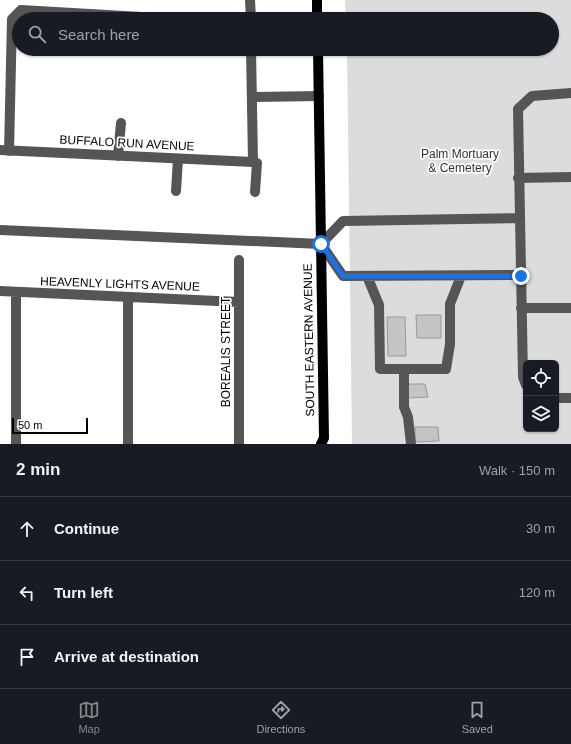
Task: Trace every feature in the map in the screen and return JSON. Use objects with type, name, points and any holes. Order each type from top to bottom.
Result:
[{"type":"main road","points":[[317,0],[317,12]]},
{"type":"main road","name":"SOUTH EASTERN AVENUE","points":[[318,56],[324,442]]},
{"type":"street","points":[[250,0],[251,12]]},
{"type":"street","points":[[18,12],[22,10],[56,12]]},
{"type":"street","points":[[5,150],[12,19]]},
{"type":"street","points":[[251,56],[253,162],[257,163],[255,192]]},
{"type":"street","points":[[523,377],[518,178],[518,109],[532,96],[571,94]]},
{"type":"street","points":[[252,97],[318,96]]},
{"type":"street","points":[[118,156],[121,123]]},
{"type":"street","name":"BUFFALO RUN AVENUE","points":[[5,150],[253,162]]},
{"type":"street","points":[[176,191],[178,159]]},
{"type":"street","points":[[518,178],[571,178]]},
{"type":"street","points":[[0,230],[321,244],[343,221],[519,218]]},
{"type":"street","points":[[321,244],[343,276],[521,276]]},
{"type":"street","name":"BOREALIS STREET","points":[[239,260],[239,444]]},
{"type":"street","points":[[367,276],[379,305],[380,369],[446,369],[450,344],[450,304],[461,276]]},
{"type":"street","name":"HEAVENLY LIGHTS AVENUE","points":[[0,291],[239,302]]},
{"type":"street","points":[[16,292],[16,444]]},
{"type":"street","points":[[128,297],[128,444]]},
{"type":"street","points":[[521,308],[571,308]]},
{"type":"street","points":[[404,369],[404,407],[408,417],[412,444]]},
{"type":"street","points":[[559,398],[571,398]]},
{"type":"green space","name":"Palm Mortuary & Cemetery","points":[[345,0],[571,0],[571,444],[352,444],[347,56],[559,56],[559,12],[346,12]]},
{"type":"building","points":[[416,315],[441,315],[441,338],[417,338]]},
{"type":"building","points":[[387,317],[405,317],[406,356],[388,356]]},
{"type":"building","points":[[406,384],[425,384],[428,397],[407,398]]},
{"type":"building","points":[[415,427],[438,427],[439,441],[415,442]]},
{"type":"route","points":[[321,244],[343,276],[521,276]]}]
